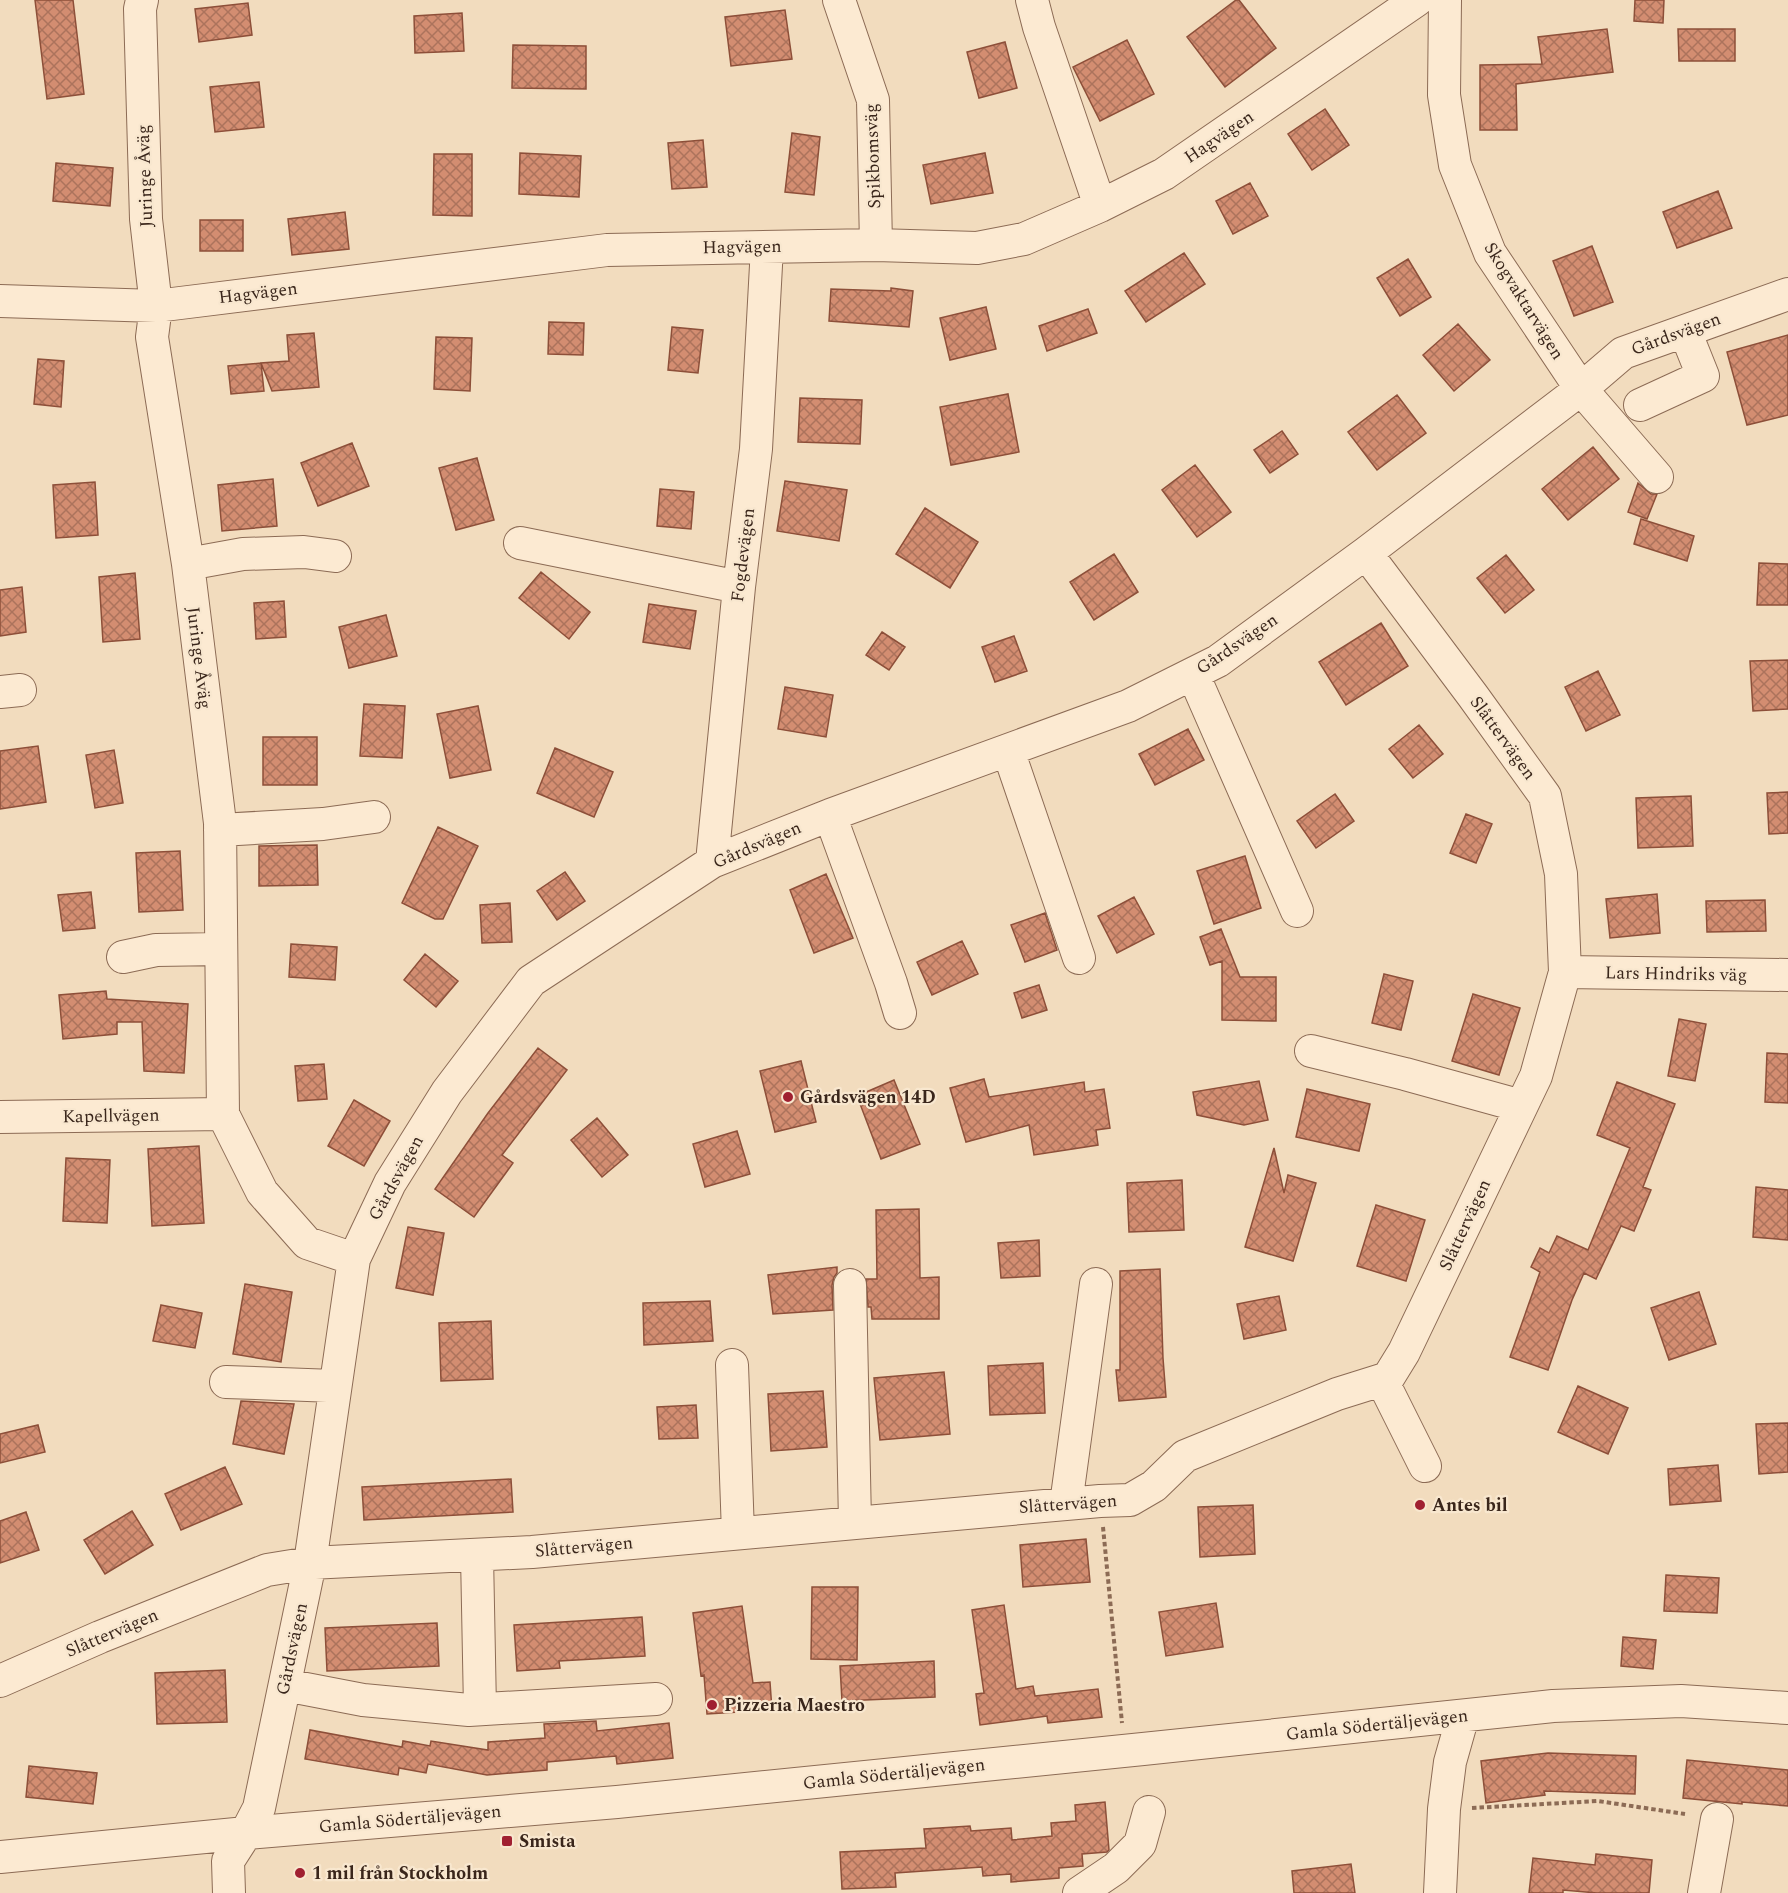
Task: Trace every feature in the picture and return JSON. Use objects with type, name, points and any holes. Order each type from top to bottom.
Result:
[{"type":"street","name":"Juringe Åväg","points":[[142,0],[140,9],[146,219],[156,306],[152,337],[188,564],[220,830],[223,1114],[262,1192],[307,1243],[354,1259]]},
{"type":"street","name":"Spikbomsväg","points":[[839,0],[873,100],[876,245]]},
{"type":"street","points":[[1032,0],[1039,27],[1100,206]]},
{"type":"street","name":"Hagvägen","points":[[0,301],[156,306],[607,250],[876,245],[977,248],[1024,239],[1100,206],[1164,174],[1418,0]]},
{"type":"street","name":"Skogvaktarvägen","points":[[1445,0],[1444,95],[1455,165],[1490,253],[1581,389],[1657,477]]},
{"type":"street","name":"Fogdevägen","points":[[712,862],[739,587],[756,449],[767,247]]},
{"type":"street","name":"Gårdsvägen","points":[[230,1893],[228,1861],[259,1808],[310,1563],[354,1259],[390,1183],[447,1092],[531,981],[712,862],[830,815],[1128,706],[1218,661],[1366,553],[1581,389],[1623,353],[1788,294]]},
{"type":"street","points":[[1640,405],[1703,376],[1685,331]]},
{"type":"street","points":[[520,543],[739,587]]},
{"type":"street","points":[[188,564],[243,554],[304,552],[335,556]]},
{"type":"street","name":"Slåttervägen","points":[[0,1681],[100,1637],[267,1570],[310,1563],[532,1552],[855,1522],[1130,1500],[1154,1486],[1185,1456],[1337,1394],[1388,1378],[1404,1352],[1536,1076],[1565,972],[1561,874],[1545,796],[1366,553]]},
{"type":"street","points":[[1192,674],[1297,910]]},
{"type":"street","points":[[1008,750],[1079,958]]},
{"type":"street","points":[[830,815],[900,1013]]},
{"type":"street","points":[[220,830],[322,824],[374,817]]},
{"type":"street","points":[[123,957],[156,950],[221,949]]},
{"type":"street","name":"Lars Hindriks väg","points":[[1565,972],[1788,975]]},
{"type":"street","points":[[1311,1051],[1521,1106]]},
{"type":"street","name":"Kapellvägen","points":[[0,1117],[223,1114]]},
{"type":"street","points":[[1066,1504],[1096,1284]]},
{"type":"street","points":[[850,1285],[855,1522]]},
{"type":"street","points":[[732,1365],[738,1533]]},
{"type":"street","points":[[1382,1380],[1425,1466]]},
{"type":"street","points":[[226,1382],[334,1386]]},
{"type":"street","points":[[477,1555],[480,1710]]},
{"type":"street","points":[[285,1684],[363,1700],[480,1710],[656,1699]]},
{"type":"street","name":"Gamla Södertäljevägen","points":[[0,1857],[246,1833],[617,1802],[1553,1706],[1681,1701],[1788,1708]]},
{"type":"street","points":[[1440,1893],[1445,1800],[1450,1762],[1463,1716]]},
{"type":"street","points":[[1079,1893],[1116,1868],[1140,1844],[1149,1812]]},
{"type":"street","points":[[1704,1893],[1717,1819]]},
{"type":"path","points":[[1100,1501],[1125,1750]]},
{"type":"path","points":[[1505,1807],[1544,1803],[1598,1802],[1685,1814]]},
{"type":"building","points":[[35,0],[73,0],[84,94],[47,99]]},
{"type":"building","points":[[1239,0],[1276,48],[1225,87],[1187,37]]},
{"type":"building","points":[[1635,0],[1664,0],[1663,23],[1634,21]]},
{"type":"building","points":[[248,3],[252,35],[199,42],[195,9]]},
{"type":"building","points":[[785,10],[792,59],[731,66],[725,17]]},
{"type":"building","points":[[462,13],[464,51],[415,53],[414,16]]},
{"type":"building","points":[[1607,29],[1613,72],[1516,84],[1517,130],[1480,130],[1480,65],[1542,64],[1538,37]]},
{"type":"building","points":[[1678,29],[1735,29],[1735,61],[1679,61]]},
{"type":"building","points":[[1127,40],[1154,94],[1100,121],[1073,67]]},
{"type":"building","points":[[1005,42],[1017,88],[979,98],[967,52]]},
{"type":"building","points":[[513,45],[586,46],[586,89],[512,88]]},
{"type":"building","points":[[259,82],[264,127],[215,132],[210,87]]},
{"type":"building","points":[[1325,109],[1349,145],[1312,170],[1288,134]]},
{"type":"building","points":[[792,133],[820,137],[814,195],[785,192]]},
{"type":"building","points":[[703,140],[707,187],[672,189],[668,143]]},
{"type":"building","points":[[520,153],[581,156],[579,197],[519,194]]},
{"type":"building","points":[[985,153],[993,193],[931,204],[923,165]]},
{"type":"building","points":[[434,154],[472,154],[472,216],[433,215]]},
{"type":"building","points":[[56,163],[113,168],[110,206],[53,201]]},
{"type":"building","points":[[1250,183],[1268,216],[1233,234],[1216,201]]},
{"type":"building","points":[[1718,191],[1732,228],[1677,248],[1663,212]]},
{"type":"building","points":[[345,212],[349,249],[292,255],[288,219]]},
{"type":"building","points":[[200,220],[243,220],[243,251],[200,251]]},
{"type":"building","points":[[1592,246],[1613,302],[1574,316],[1553,261]]},
{"type":"building","points":[[1184,253],[1205,284],[1146,322],[1125,291]]},
{"type":"building","points":[[1408,259],[1431,297],[1400,316],[1377,278]]},
{"type":"building","points":[[891,288],[913,291],[909,327],[829,321],[831,289],[891,291]]},
{"type":"building","points":[[986,307],[996,349],[950,360],[940,318]]},
{"type":"building","points":[[1088,309],[1097,333],[1047,351],[1039,326]]},
{"type":"building","points":[[549,322],[584,323],[583,355],[548,354]]},
{"type":"building","points":[[1458,324],[1490,360],[1454,391],[1423,355]]},
{"type":"building","points":[[672,327],[703,330],[698,373],[668,370]]},
{"type":"building","points":[[314,333],[319,387],[272,391],[261,363],[289,361],[287,335]]},
{"type":"building","points":[[1788,335],[1788,415],[1747,425],[1727,352]]},
{"type":"building","points":[[436,337],[472,338],[470,391],[434,389]]},
{"type":"building","points":[[38,359],[64,361],[61,407],[34,404]]},
{"type":"building","points":[[261,363],[264,391],[231,394],[228,366]]},
{"type":"building","points":[[1008,394],[1019,452],[951,465],[940,407]]},
{"type":"building","points":[[1397,395],[1426,433],[1377,470],[1348,432]]},
{"type":"building","points":[[800,398],[862,400],[860,444],[798,442]]},
{"type":"building","points":[[1282,431],[1298,454],[1270,473],[1254,450]]},
{"type":"building","points":[[352,443],[369,486],[318,506],[301,463]]},
{"type":"building","points":[[1593,447],[1619,479],[1568,520],[1542,489]]},
{"type":"building","points":[[477,458],[494,520],[456,530],[439,468]]},
{"type":"building","points":[[1195,465],[1231,512],[1197,537],[1162,490]]},
{"type":"building","points":[[273,479],[277,526],[222,531],[218,485]]},
{"type":"building","points":[[785,481],[847,490],[839,541],[777,531]]},
{"type":"building","points":[[95,482],[98,535],[56,538],[53,485]]},
{"type":"building","points":[[1638,483],[1651,494],[1657,494],[1647,519],[1628,512]]},
{"type":"building","points":[[660,489],[694,492],[691,529],[657,526]]},
{"type":"building","points":[[925,508],[978,542],[950,588],[896,554]]},
{"type":"building","points":[[1641,519],[1694,536],[1687,561],[1634,544]]},
{"type":"building","points":[[1114,554],[1138,592],[1094,620],[1070,582]]},
{"type":"building","points":[[1506,555],[1534,590],[1505,613],[1477,578]]},
{"type":"building","points":[[1759,563],[1788,564],[1788,605],[1757,605]]},
{"type":"building","points":[[541,572],[590,612],[569,639],[519,598]]},
{"type":"building","points":[[135,573],[140,639],[103,642],[99,577]]},
{"type":"building","points":[[22,587],[26,632],[0,636],[0,590]]},
{"type":"building","points":[[284,601],[286,637],[256,639],[254,603]]},
{"type":"building","points":[[649,604],[696,611],[690,649],[643,642]]},
{"type":"building","points":[[386,615],[397,656],[349,668],[339,627]]},
{"type":"building","points":[[1381,623],[1408,666],[1346,705],[1319,662]]},
{"type":"building","points":[[882,632],[905,647],[889,670],[866,655]]},
{"type":"building","points":[[1014,636],[1027,671],[995,682],[982,647]]},
{"type":"building","points":[[1788,660],[1788,709],[1753,711],[1750,661]]},
{"type":"building","points":[[1598,671],[1620,715],[1586,731],[1565,687]]},
{"type":"building","points":[[785,687],[833,695],[826,737],[778,729]]},
{"type":"building","points":[[364,704],[405,706],[402,758],[360,756]]},
{"type":"building","points":[[478,706],[491,770],[450,778],[437,714]]},
{"type":"building","points":[[1419,725],[1443,754],[1413,778],[1389,749]]},
{"type":"building","points":[[1188,729],[1204,760],[1155,785],[1139,754]]},
{"type":"building","points":[[263,737],[317,737],[317,785],[263,785]]},
{"type":"building","points":[[38,746],[46,802],[0,809],[0,751]]},
{"type":"building","points":[[555,748],[613,772],[594,817],[537,793]]},
{"type":"building","points":[[114,750],[123,803],[95,808],[86,755]]},
{"type":"building","points":[[1788,792],[1788,833],[1769,834],[1767,793]]},
{"type":"building","points":[[1335,794],[1354,821],[1316,848],[1297,821]]},
{"type":"building","points":[[1691,796],[1693,846],[1638,848],[1636,798]]},
{"type":"building","points":[[1466,814],[1492,824],[1476,863],[1450,853]]},
{"type":"building","points":[[438,827],[478,846],[443,919],[435,919],[402,903]]},
{"type":"building","points":[[317,845],[318,885],[259,886],[259,846]]},
{"type":"building","points":[[180,851],[183,910],[139,912],[136,853]]},
{"type":"building","points":[[1245,856],[1261,908],[1214,924],[1197,871]]},
{"type":"building","points":[[565,872],[585,901],[557,920],[537,891]]},
{"type":"building","points":[[826,874],[853,938],[814,953],[790,890]]},
{"type":"building","points":[[91,892],[95,928],[63,931],[58,895]]},
{"type":"building","points":[[1657,894],[1660,933],[1610,938],[1606,899]]},
{"type":"building","points":[[1134,897],[1154,934],[1117,953],[1098,916]]},
{"type":"building","points":[[1765,900],[1766,931],[1707,932],[1706,901]]},
{"type":"building","points":[[510,903],[512,942],[482,943],[480,905]]},
{"type":"building","points":[[1045,913],[1057,950],[1025,962],[1011,925]]},
{"type":"building","points":[[1221,929],[1240,977],[1276,977],[1276,1021],[1222,1020],[1222,961],[1210,965],[1200,937]]},
{"type":"building","points":[[962,941],[978,974],[932,995],[917,962]]},
{"type":"building","points":[[291,944],[337,947],[335,980],[289,977]]},
{"type":"building","points":[[425,954],[458,981],[436,1007],[404,980]]},
{"type":"building","points":[[1384,974],[1413,981],[1401,1030],[1372,1023]]},
{"type":"building","points":[[1039,985],[1047,1010],[1022,1018],[1014,993]]},
{"type":"building","points":[[106,991],[107,999],[188,1004],[184,1073],[144,1071],[142,1022],[117,1022],[117,1034],[63,1039],[59,995]]},
{"type":"building","points":[[1473,994],[1520,1008],[1499,1075],[1452,1061]]},
{"type":"building","points":[[1679,1019],[1706,1024],[1695,1081],[1668,1076]]},
{"type":"building","points":[[538,1048],[567,1070],[502,1155],[513,1163],[474,1217],[435,1189],[488,1113]]},
{"type":"building","points":[[1767,1053],[1788,1054],[1788,1103],[1765,1102]]},
{"type":"building","name":"Gårdsvägen 14D","points":[[801,1061],[816,1122],[775,1132],[760,1071]]},
{"type":"building","points":[[324,1064],[327,1099],[298,1101],[295,1066]]},
{"type":"building","points":[[984,1079],[989,1097],[1084,1082],[1085,1092],[1104,1089],[1110,1128],[1096,1130],[1098,1145],[1034,1155],[1029,1125],[966,1142],[950,1088]]},
{"type":"building","points":[[894,1080],[920,1144],[881,1159],[857,1096]]},
{"type":"building","points":[[1259,1081],[1268,1120],[1244,1125],[1197,1115],[1193,1092]]},
{"type":"building","points":[[1617,1082],[1675,1104],[1643,1187],[1651,1190],[1634,1231],[1621,1226],[1596,1279],[1584,1273],[1572,1300],[1548,1370],[1510,1357],[1540,1272],[1531,1267],[1540,1248],[1549,1253],[1557,1236],[1588,1250],[1630,1148],[1597,1135]]},
{"type":"building","points":[[1307,1089],[1370,1104],[1359,1151],[1296,1137]]},
{"type":"building","points":[[354,1100],[390,1121],[364,1166],[328,1146]]},
{"type":"building","points":[[597,1118],[628,1155],[602,1177],[571,1140]]},
{"type":"building","points":[[737,1131],[750,1174],[705,1187],[693,1144]]},
{"type":"building","points":[[199,1146],[204,1223],[152,1226],[148,1149]]},
{"type":"building","points":[[1274,1148],[1284,1193],[1288,1175],[1316,1183],[1293,1261],[1245,1247]]},
{"type":"building","points":[[66,1158],[110,1160],[107,1223],[63,1221]]},
{"type":"building","points":[[1182,1180],[1184,1230],[1129,1232],[1127,1183]]},
{"type":"building","points":[[1756,1187],[1788,1190],[1788,1240],[1753,1237]]},
{"type":"building","points":[[1376,1205],[1425,1220],[1406,1281],[1357,1266]]},
{"type":"building","points":[[919,1209],[920,1278],[939,1277],[939,1319],[872,1319],[871,1307],[868,1307],[866,1279],[877,1279],[876,1210]]},
{"type":"building","points":[[408,1227],[444,1233],[433,1295],[396,1288]]},
{"type":"building","points":[[1039,1240],[1040,1276],[1001,1278],[998,1243]]},
{"type":"building","points":[[837,1267],[832,1285],[833,1310],[773,1314],[768,1275]]},
{"type":"building","points":[[1160,1269],[1166,1397],[1119,1401],[1116,1370],[1120,1370],[1120,1271]]},
{"type":"building","points":[[245,1284],[292,1292],[281,1362],[233,1354]]},
{"type":"building","points":[[1699,1292],[1716,1344],[1669,1360],[1651,1308]]},
{"type":"building","points":[[1279,1296],[1286,1330],[1244,1339],[1237,1304]]},
{"type":"building","points":[[710,1301],[713,1341],[644,1345],[643,1303]]},
{"type":"building","points":[[161,1305],[202,1313],[195,1348],[153,1341]]},
{"type":"building","points":[[491,1321],[493,1379],[441,1381],[439,1323]]},
{"type":"building","points":[[1043,1363],[1045,1413],[990,1415],[988,1366]]},
{"type":"building","points":[[944,1372],[950,1434],[880,1440],[874,1378]]},
{"type":"building","points":[[1578,1386],[1628,1408],[1608,1454],[1558,1432]]},
{"type":"building","points":[[823,1391],[827,1447],[771,1451],[768,1394]]},
{"type":"building","points":[[241,1401],[294,1404],[284,1454],[233,1444]]},
{"type":"building","points":[[696,1405],[698,1438],[659,1439],[657,1407]]},
{"type":"building","points":[[1788,1423],[1788,1472],[1759,1474],[1756,1424]]},
{"type":"building","points":[[38,1425],[45,1452],[0,1463],[0,1434]]},
{"type":"building","points":[[1718,1465],[1721,1501],[1670,1505],[1668,1469]]},
{"type":"building","points":[[225,1467],[242,1504],[181,1530],[165,1494]]},
{"type":"building","points":[[511,1479],[513,1512],[364,1520],[362,1487]]},
{"type":"building","points":[[1253,1505],[1255,1554],[1200,1557],[1198,1507]]},
{"type":"building","points":[[132,1511],[153,1545],[105,1574],[84,1540]]},
{"type":"building","points":[[26,1512],[39,1550],[0,1563],[0,1521]]},
{"type":"building","points":[[1086,1539],[1090,1582],[1023,1587],[1020,1545]]},
{"type":"building","points":[[1666,1575],[1719,1578],[1717,1613],[1664,1611]]},
{"type":"building","points":[[812,1587],[858,1587],[857,1660],[811,1659]]},
{"type":"building","points":[[1216,1603],[1223,1647],[1166,1656],[1159,1612]]},
{"type":"building","points":[[1004,1605],[1016,1689],[1033,1686],[1035,1696],[1098,1689],[1102,1717],[1048,1723],[1047,1716],[980,1725],[976,1694],[984,1693],[972,1610]]},
{"type":"building","points":[[742,1606],[753,1683],[770,1682],[772,1710],[707,1714],[704,1675],[701,1676],[693,1613]]},
{"type":"building","points":[[642,1617],[645,1656],[559,1661],[560,1668],[517,1671],[514,1625]]},
{"type":"building","points":[[437,1623],[439,1666],[327,1671],[325,1628]]},
{"type":"building","points":[[1623,1637],[1656,1640],[1653,1669],[1621,1666]]},
{"type":"building","points":[[934,1661],[935,1697],[842,1701],[840,1666]]},
{"type":"building","points":[[225,1670],[227,1722],[157,1724],[155,1673]]},
{"type":"building","points":[[596,1721],[597,1731],[669,1723],[673,1758],[617,1764],[616,1756],[547,1762],[547,1770],[487,1775],[428,1764],[426,1773],[399,1768],[398,1775],[305,1759],[310,1730],[402,1747],[403,1741],[430,1746],[431,1741],[488,1750],[488,1742],[545,1738],[544,1724]]},
{"type":"building","points":[[1548,1753],[1636,1756],[1635,1794],[1544,1791],[1545,1795],[1486,1803],[1481,1761]]},
{"type":"building","points":[[1687,1760],[1788,1770],[1788,1806],[1683,1798]]},
{"type":"building","points":[[29,1766],[97,1773],[93,1804],[26,1797]]},
{"type":"building","points":[[1105,1802],[1109,1850],[1082,1854],[1083,1866],[1059,1868],[1059,1878],[1011,1882],[1011,1874],[983,1876],[982,1867],[895,1873],[896,1887],[842,1889],[840,1852],[926,1848],[924,1829],[970,1826],[971,1831],[1011,1828],[1012,1840],[1052,1836],[1051,1823],[1076,1821],[1075,1805]]},
{"type":"building","points":[[1596,1854],[1652,1860],[1649,1893],[1597,1893],[1563,1890],[1563,1893],[1529,1893],[1533,1858],[1595,1865]]},
{"type":"building","points":[[1351,1864],[1355,1893],[1294,1893],[1292,1871]]},
{"type":"place","name":"Gårdsvägen 14D","points":[[788,1097]]},
{"type":"place","name":"Antes bil","points":[[1420,1505]]},
{"type":"place","name":"Pizzeria Maestro","points":[[712,1705]]},
{"type":"place","name":"Smista","points":[[507,1841]]},
{"type":"place","name":"1 mil från Stockholm","points":[[300,1873]]}]
